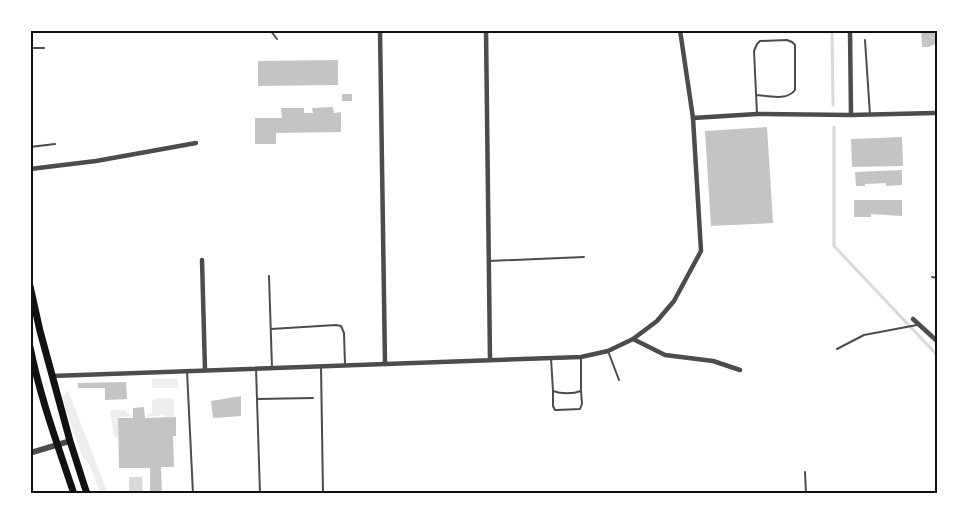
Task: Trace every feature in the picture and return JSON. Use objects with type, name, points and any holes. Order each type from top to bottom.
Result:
[{"type":"main road","points":[[30,286],[52,376],[87,494]]},
{"type":"main road","points":[[30,347],[57,445],[74,494]]},
{"type":"street","points":[[380,30],[385,364]]},
{"type":"street","points":[[486,30],[490,360]]},
{"type":"street","points":[[52,376],[581,357],[608,351],[633,339],[657,321],[674,301],[700,251],[693,118],[680,30]]},
{"type":"street","points":[[850,30],[851,115]]},
{"type":"street","points":[[693,118],[758,114],[935,113]]},
{"type":"street","points":[[30,169],[196,143]]},
{"type":"street","points":[[202,260],[205,370]]},
{"type":"street","points":[[913,319],[937,341]]},
{"type":"street","points":[[633,339],[665,355],[713,361],[740,370]]},
{"type":"street","points":[[30,453],[70,441]]},
{"type":"lane","points":[[270,30],[277,39]]},
{"type":"lane","points":[[756,95],[787,96],[795,90],[795,45],[792,42],[788,40],[760,41],[757,44],[754,51],[756,95],[758,114]]},
{"type":"lane","points":[[865,40],[870,115]]},
{"type":"lane","points":[[30,48],[44,48]]},
{"type":"lane","points":[[30,147],[55,144]]},
{"type":"lane","points":[[489,261],[584,257]]},
{"type":"lane","points":[[269,276],[272,368]]},
{"type":"lane","points":[[932,277],[937,278]]},
{"type":"lane","points":[[837,349],[864,335],[920,325]]},
{"type":"lane","points":[[271,329],[341,326],[344,333],[345,365]]},
{"type":"lane","points":[[608,351],[619,380]]},
{"type":"lane","points":[[551,358],[553,406],[557,410],[580,409],[582,404],[581,357]]},
{"type":"lane","points":[[321,366],[323,494]]},
{"type":"lane","points":[[256,368],[260,494]]},
{"type":"lane","points":[[187,371],[193,494]]},
{"type":"lane","points":[[553,391],[575,393],[581,391]]},
{"type":"lane","points":[[257,399],[313,398]]},
{"type":"lane","points":[[805,472],[806,494]]},
{"type":"shaded area","points":[[152,379],[178,379],[178,388],[152,388]]},
{"type":"shaded area","points":[[68,390],[108,494],[101,494],[90,466],[83,458],[61,398]]},
{"type":"shaded area","points":[[155,398],[174,399],[174,417],[164,415],[145,417],[152,412],[152,401]]},
{"type":"shaded area","points":[[125,410],[133,416],[118,417],[118,437],[114,437],[110,412]]},
{"type":"shaded area","points":[[129,477],[142,477],[143,494],[129,494]]},
{"type":"building","points":[[921,30],[937,30],[937,44],[922,47]]},
{"type":"building","points":[[338,60],[338,85],[258,86],[258,61]]},
{"type":"building","points":[[342,94],[352,94],[352,101],[342,101]]},
{"type":"building","points":[[333,107],[334,113],[341,112],[341,132],[276,133],[276,144],[255,144],[255,118],[282,118],[281,108],[304,108],[304,113],[313,113],[312,108]]},
{"type":"building","points":[[767,127],[773,223],[711,226],[705,131]]},
{"type":"building","points":[[902,137],[903,166],[852,167],[851,139]]},
{"type":"building","points":[[902,170],[902,185],[886,186],[886,183],[856,186],[855,172]]},
{"type":"building","points":[[854,200],[902,200],[902,216],[871,214],[871,217],[854,217]]},
{"type":"building","points":[[126,382],[127,399],[105,400],[105,388],[78,388],[78,383]]},
{"type":"building","points":[[241,396],[241,416],[213,418],[211,401]]},
{"type":"building","points":[[144,407],[145,418],[176,417],[176,436],[173,436],[174,467],[161,467],[162,494],[150,494],[150,468],[119,468],[118,418],[133,418],[133,408]]},
{"type":"building","points":[[168,491],[179,491],[179,494],[168,494]]},
{"type":"waterway","points":[[832,30],[833,105]]},
{"type":"waterway","points":[[834,127],[834,246],[937,355]]}]
